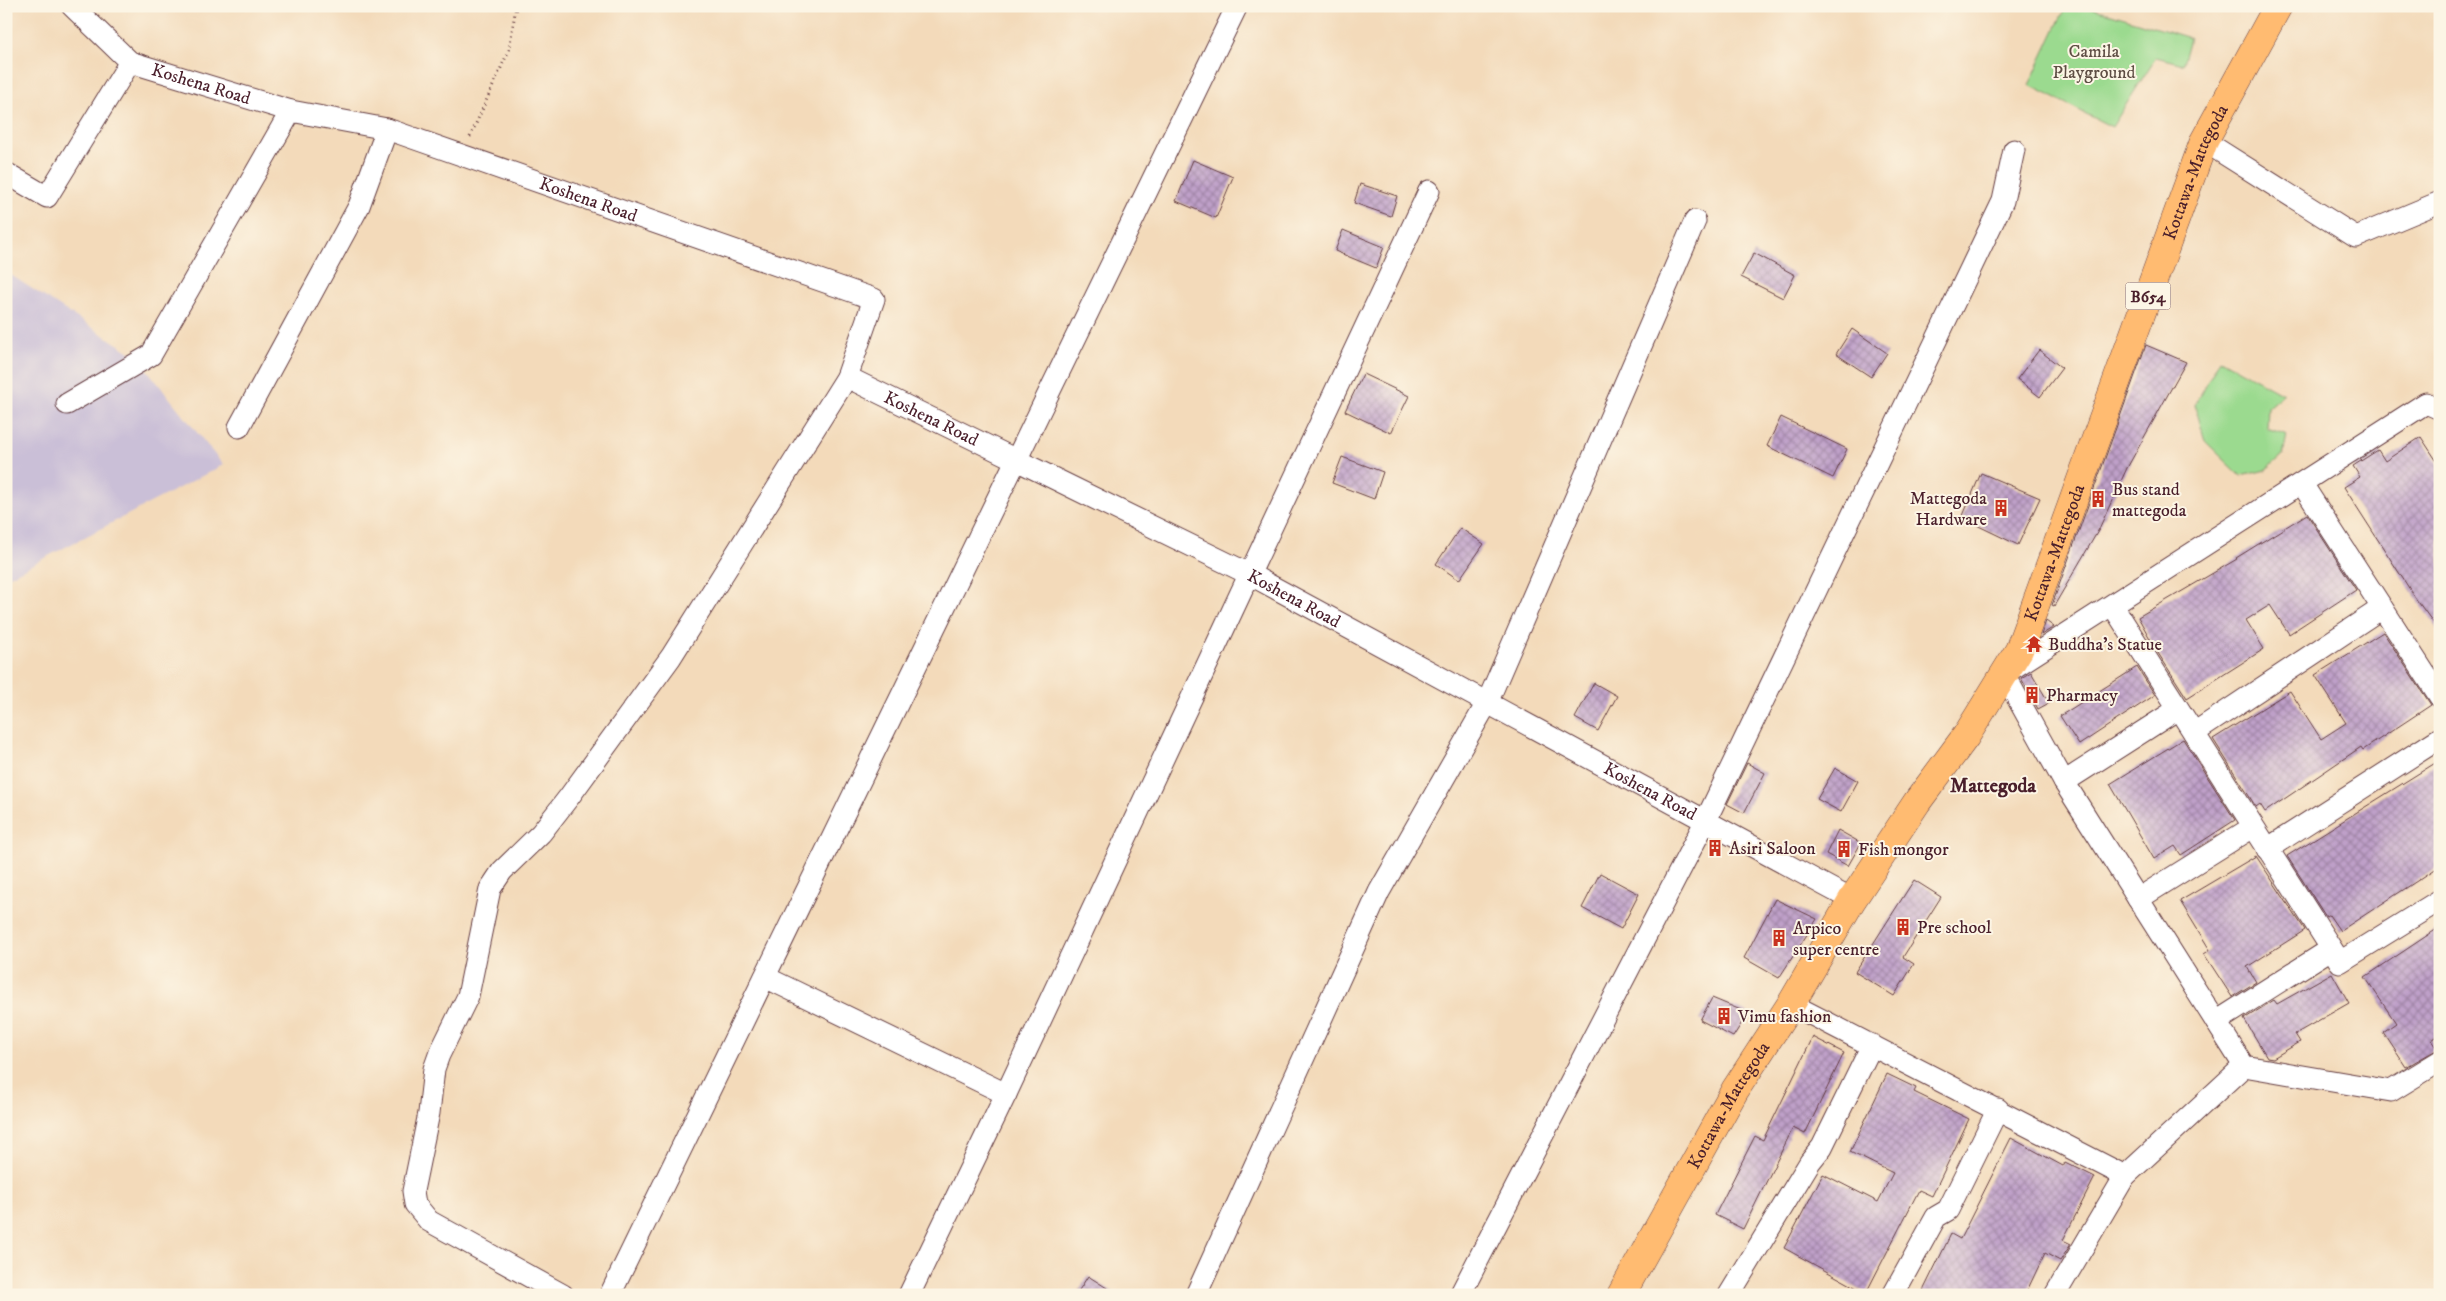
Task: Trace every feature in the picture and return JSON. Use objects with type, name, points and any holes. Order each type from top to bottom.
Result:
[{"type":"main road","name":"Kottawa-Mattegoda","points":[[1621,1295],[1735,1090],[1791,1004],[1852,900],[1917,802],[1966,736],[2019,650],[2204,141],[2278,6]]},
{"type":"street","name":"Koshena Road","points":[[72,6],[130,62],[291,112],[387,129],[874,299],[847,377],[1249,574],[1852,900]]},
{"type":"street","points":[[610,1295],[1237,6]]},
{"type":"street","points":[[6,173],[47,197],[130,62]]},
{"type":"street","points":[[68,404],[151,355],[291,112]]},
{"type":"street","points":[[239,427],[359,206],[387,129]]},
{"type":"street","points":[[2204,141],[2356,237],[2440,202]]},
{"type":"street","points":[[1460,1295],[1705,822],[2003,201],[2014,150]]},
{"type":"street","points":[[909,1295],[1006,1094],[1429,191]]},
{"type":"street","points":[[1196,1295],[1380,892],[1487,702],[1695,221]]},
{"type":"street","points":[[563,1295],[534,1287],[429,1221],[415,1204],[413,1191],[429,1113],[434,1069],[438,1055],[468,996],[490,889],[502,871],[541,833],[671,657],[847,377]]},
{"type":"street","points":[[2440,425],[2433,406],[2302,484],[2004,674],[2064,782],[2244,1066],[2391,1091],[2440,1060]]},
{"type":"street","points":[[2302,484],[2440,697]]},
{"type":"street","points":[[2113,606],[2340,962],[2440,900]]},
{"type":"street","points":[[2194,733],[2382,608]]},
{"type":"street","points":[[2064,782],[2178,709]]},
{"type":"street","points":[[2267,848],[2440,738]]},
{"type":"street","points":[[2138,899],[2253,827]]},
{"type":"street","points":[[2216,1022],[2331,948]]},
{"type":"street","points":[[765,976],[1006,1094]]},
{"type":"street","points":[[1791,1004],[2125,1176]]},
{"type":"street","points":[[1729,1295],[1810,1162],[1822,1147],[1872,1045]]},
{"type":"street","points":[[2055,1295],[2125,1176],[2244,1066]]},
{"type":"street","points":[[1893,1295],[1936,1217],[1948,1210],[1998,1109]]},
{"type":"path","points":[[462,154],[509,50],[516,6]]},
{"type":"shaded area","points":[[6,272],[136,356],[223,465],[6,578]]},
{"type":"green space","name":"Camila Playground","points":[[2066,6],[2085,6],[2190,38],[2183,64],[2156,57],[2112,127],[2029,85]]},
{"type":"green space","points":[[2220,359],[2283,394],[2268,407],[2267,428],[2287,435],[2283,455],[2266,470],[2241,476],[2205,441],[2195,405]]},
{"type":"building","points":[[1193,160],[1233,177],[1216,218],[1176,201]]},
{"type":"building","points":[[1360,184],[1397,196],[1391,216],[1354,203]]},
{"type":"building","points":[[1343,230],[1384,247],[1376,268],[1335,251]]},
{"type":"building","points":[[1754,253],[1795,275],[1783,298],[1741,277]]},
{"type":"building","points":[[1852,329],[1887,353],[1871,377],[1836,354]]},
{"type":"building","name":"Bus stand mattegoda","points":[[2146,345],[2186,362],[2127,468],[2098,531],[2054,606],[2052,605]]},
{"type":"building","points":[[2039,350],[2062,368],[2040,397],[2017,379]]},
{"type":"building","points":[[1363,374],[1409,396],[1391,433],[1345,411]]},
{"type":"building","points":[[1781,417],[1847,449],[1833,478],[1767,446]]},
{"type":"building","points":[[2421,437],[2440,466],[2440,632],[2416,599],[2344,487],[2360,477],[2353,466],[2378,450],[2385,461]]},
{"type":"building","points":[[1342,457],[1383,472],[1374,499],[1332,483]]},
{"type":"building","name":"Mattegoda Hardware","points":[[1981,473],[2040,498],[2018,545],[1962,518]]},
{"type":"building","points":[[2307,514],[2356,590],[2289,634],[2270,605],[2246,620],[2264,649],[2187,698],[2158,653],[2138,617],[2237,559]]},
{"type":"building","points":[[1460,528],[1484,544],[1459,580],[1436,564]]},
{"type":"building","points":[[2046,621],[2054,627],[2041,635]]},
{"type":"building","points":[[2383,632],[2431,705],[2363,750],[2361,747],[2265,812],[2260,804],[2256,807],[2213,739],[2290,691],[2321,739],[2346,723],[2315,675]]},
{"type":"building","points":[[2137,667],[2155,695],[2079,745],[2060,716]]},
{"type":"building","name":"Pharmacy","points":[[2031,672],[2049,703],[2038,709],[2021,678]]},
{"type":"building","points":[[1594,683],[1617,696],[1598,731],[1575,718]]},
{"type":"building","points":[[2183,739],[2235,820],[2181,855],[2175,846],[2154,859],[2110,784]]},
{"type":"building","points":[[2440,760],[2440,866],[2340,931],[2329,915],[2326,917],[2287,856]]},
{"type":"building","points":[[1747,763],[1765,773],[1744,813],[1727,804]]},
{"type":"building","points":[[1835,768],[1858,781],[1841,812],[1817,799]]},
{"type":"building","name":"Fish mongor","points":[[1838,830],[1861,843],[1848,866],[1826,854]]},
{"type":"building","points":[[2256,856],[2305,930],[2247,967],[2256,982],[2232,997],[2204,954],[2210,950],[2180,901]]},
{"type":"building","points":[[1600,873],[1639,894],[1621,929],[1582,908]]},
{"type":"building","name":"Pre school","points":[[1914,880],[1941,897],[1903,957],[1914,964],[1894,996],[1855,972]]},
{"type":"building","name":"Arpico super centre","points":[[1775,899],[1817,919],[1779,978],[1744,958]]},
{"type":"building","points":[[2440,927],[2440,1034],[2432,1040],[2438,1049],[2406,1067],[2383,1032],[2396,1023],[2365,977]]},
{"type":"building","points":[[2332,973],[2349,1003],[2295,1034],[2300,1042],[2273,1058],[2267,1057],[2244,1019],[2274,1000],[2277,1004]]},
{"type":"building","name":"Vimu fashion","points":[[1712,998],[1748,1013],[1733,1037],[1700,1020]]},
{"type":"building","points":[[1813,1037],[1844,1053],[1805,1134],[1793,1128],[1743,1229],[1715,1215],[1755,1136],[1763,1140]]},
{"type":"building","points":[[1887,1074],[1916,1088],[1914,1092],[1969,1119],[1932,1196],[1919,1190],[1866,1293],[1784,1248],[1823,1174],[1878,1202],[1893,1173],[1850,1152]]},
{"type":"building","points":[[2011,1138],[2063,1166],[2065,1162],[2095,1177],[2063,1240],[2071,1244],[2060,1261],[2045,1253],[2025,1295],[1921,1295],[1951,1234],[1960,1239]]},
{"type":"building","points":[[1088,1276],[1118,1295],[1076,1295]]},
{"type":"place","name":"Bus stand mattegoda","points":[[2098,499]]},
{"type":"place","name":"Mattegoda Hardware","points":[[2001,508]]},
{"type":"place","name":"Buddha's Statue","points":[[2034,644]]},
{"type":"place","name":"Pharmacy","points":[[2032,695]]},
{"type":"place","name":"Asiri Saloon","points":[[1715,848]]},
{"type":"place","name":"Fish mongor","points":[[1844,849]]},
{"type":"place","name":"Pre school","points":[[1903,927]]},
{"type":"place","name":"Arpico super centre","points":[[1779,938]]},
{"type":"place","name":"Vimu fashion","points":[[1724,1016]]},
{"type":"district","name":"Mattegoda","points":[[1993,785]]}]
